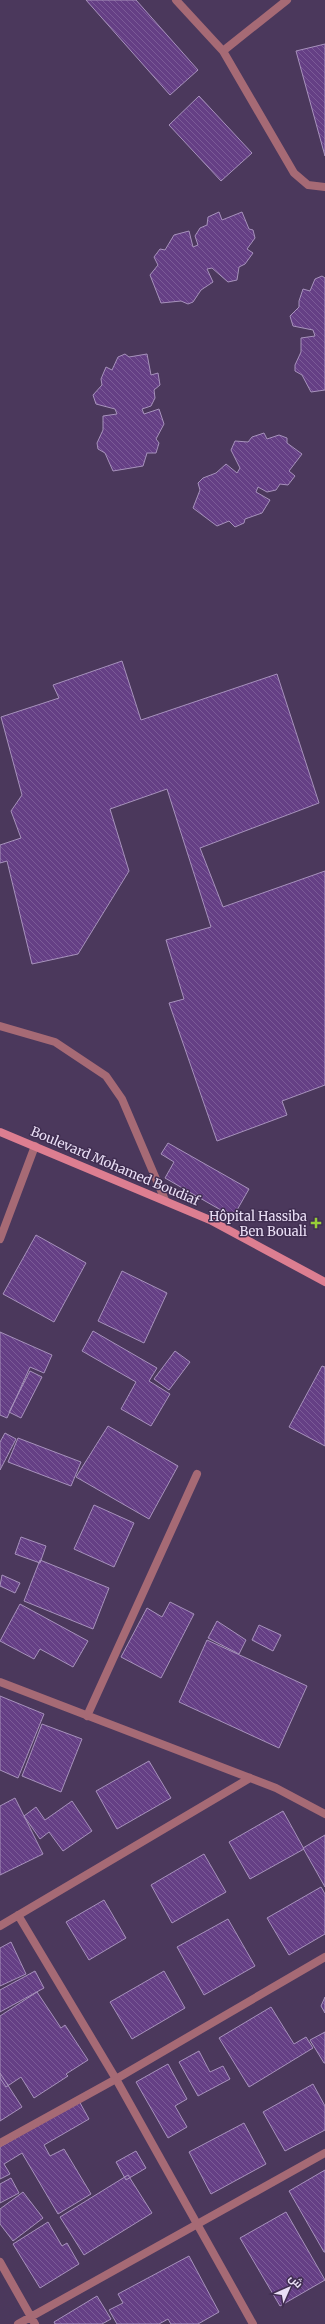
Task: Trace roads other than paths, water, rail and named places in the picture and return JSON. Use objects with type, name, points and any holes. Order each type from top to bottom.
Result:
[{"type":"main road","name":"Boulevard Mohamed Boudiaf","points":[[0,1132],[210,1220],[325,1282]]},
{"type":"street","points":[[176,0],[223,51],[294,173],[308,185],[325,187]]},
{"type":"street","points":[[223,51],[287,0]]},
{"type":"street","points":[[0,1026],[56,1042],[106,1076],[122,1099],[165,1200]]},
{"type":"street","points":[[0,1239],[35,1146]]},
{"type":"street","points":[[86,1716],[197,1474]]},
{"type":"street","points":[[0,1682],[276,1788],[325,1814]]},
{"type":"street","points":[[0,1926],[250,1778]]},
{"type":"street","points":[[18,1915],[116,2079],[253,2324]]},
{"type":"street","points":[[0,2144],[116,2079],[325,1957]]},
{"type":"street","points":[[18,2324],[33,2320],[198,2224],[325,2153]]},
{"type":"street","points":[[0,2262],[33,2320]]},
{"type":"place","name":"Hôpital Hassiba Ben Bouali","points":[[316,1223]]}]
